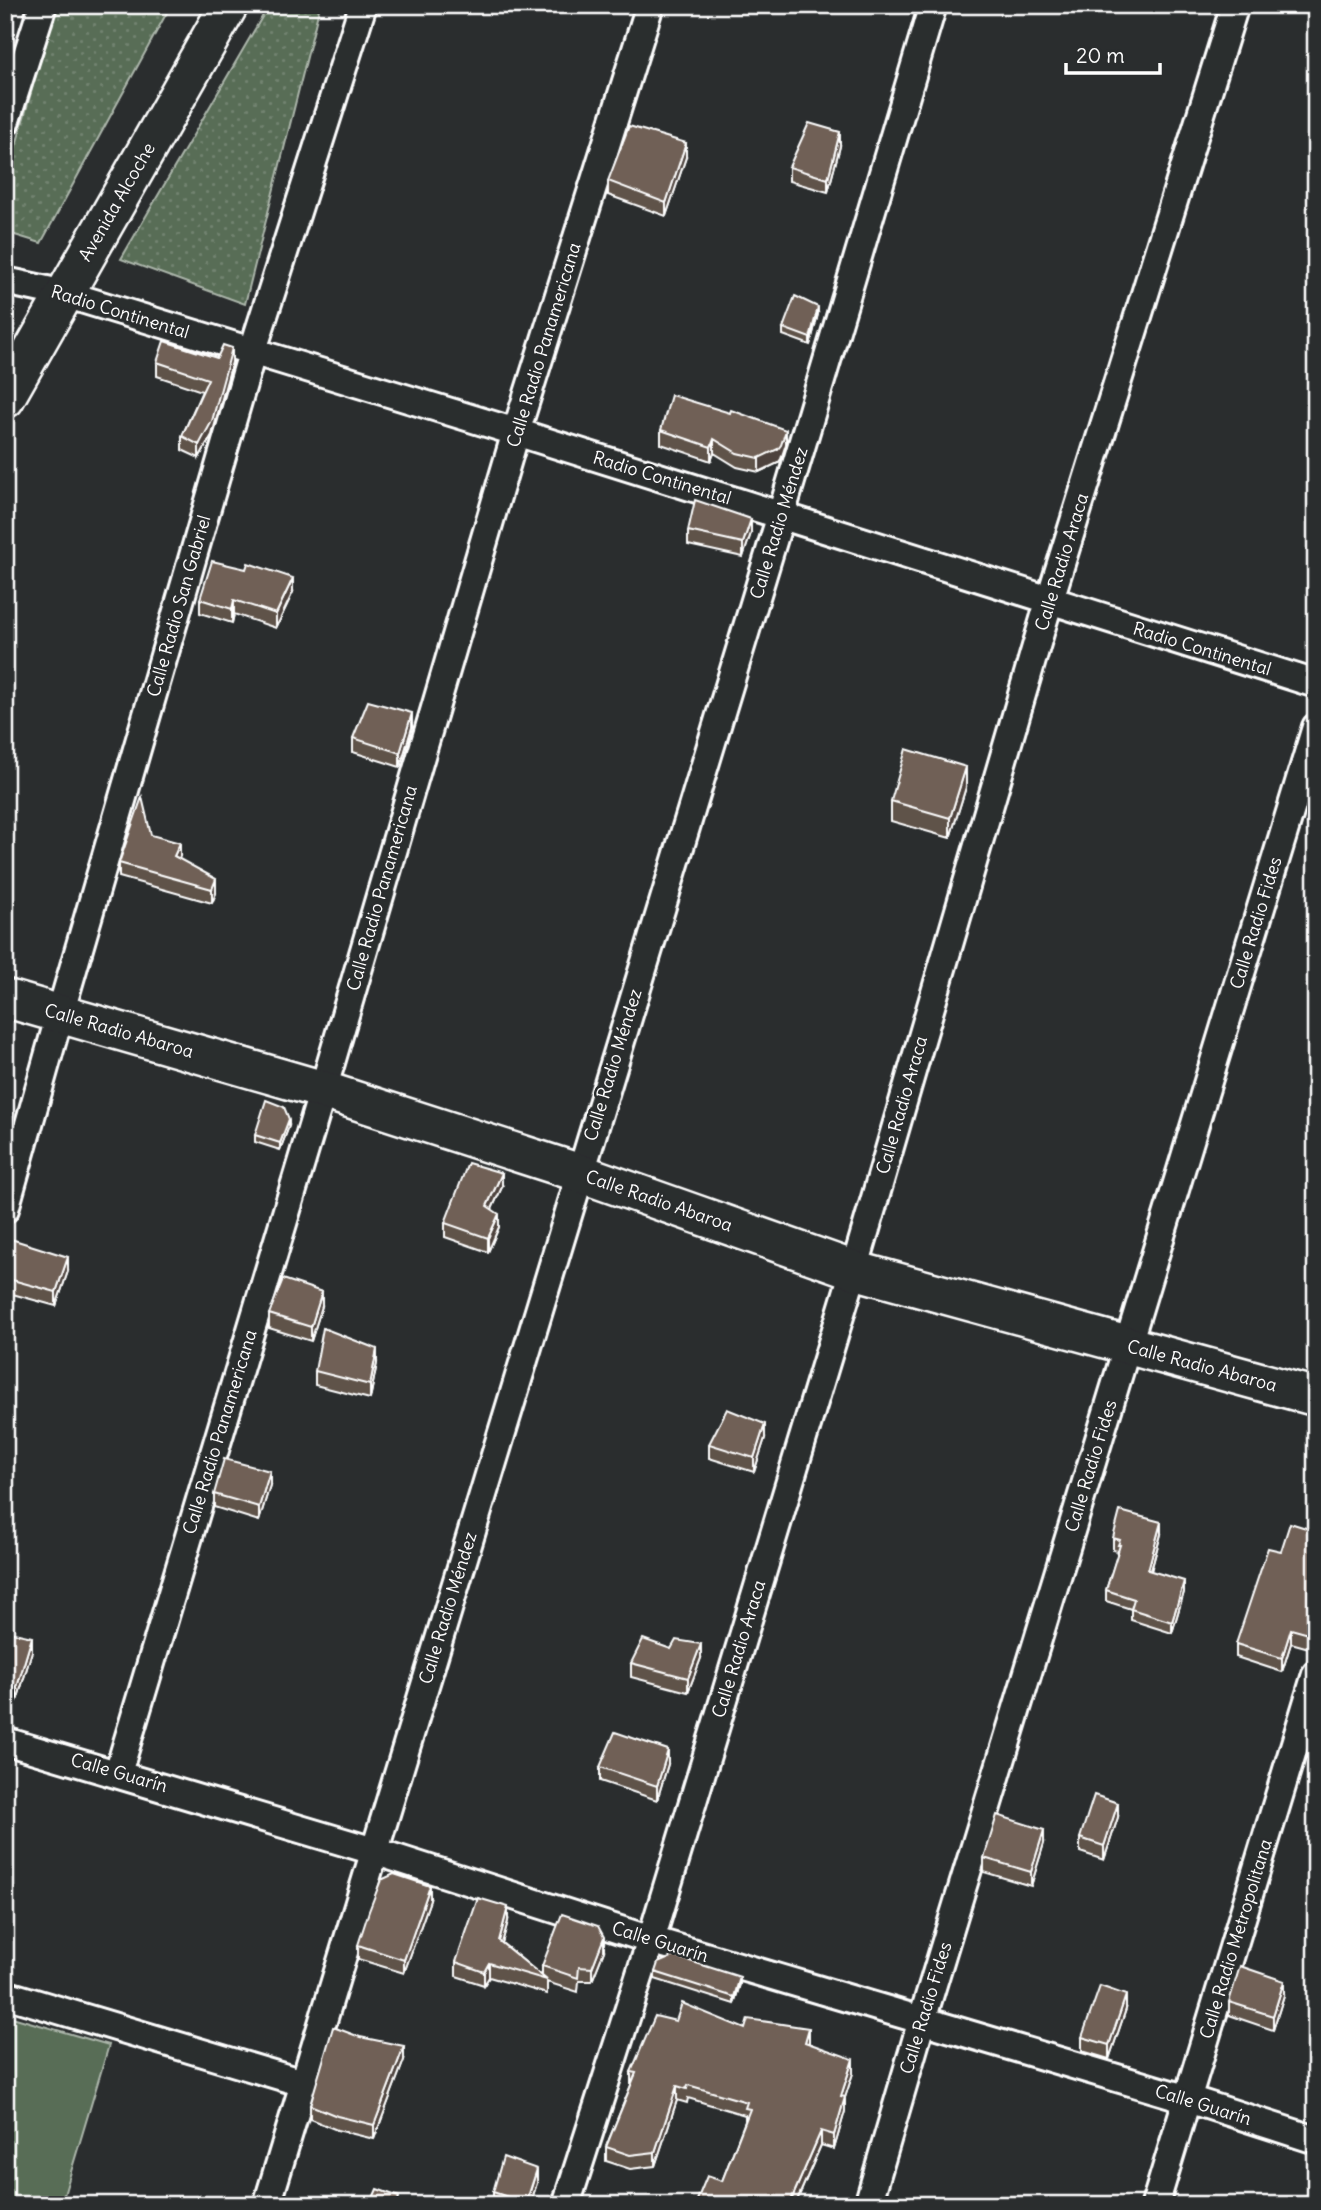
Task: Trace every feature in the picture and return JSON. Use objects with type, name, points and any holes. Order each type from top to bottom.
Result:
[{"type":"street","points":[[5,123],[43,5]]},
{"type":"street","name":"Avenida Alcoche","points":[[5,399],[229,5]]},
{"type":"street","name":"Calle Radio San Gabriel","points":[[5,1209],[252,353],[363,5]]},
{"type":"street","name":"Calle Radio Panamericana","points":[[118,1773],[323,1090],[516,432],[650,5]]},
{"type":"street","name":"Calle Radio Méndez","points":[[267,2205],[781,515],[933,5]]},
{"type":"street","name":"Calle Radio Araca","points":[[566,2205],[651,1940],[854,1270],[1049,602],[1235,5]]},
{"type":"street","name":"Radio Continental","points":[[5,281],[65,294],[516,432],[1316,684]]},
{"type":"street","name":"Calle Radio Fides","points":[[868,2205],[1316,727]]},
{"type":"street","name":"Calle Radio Abaroa","points":[[5,998],[323,1090],[580,1173],[854,1270],[1316,1397]]},
{"type":"street","name":"Calle Radio Metropolitana","points":[[1155,2205],[1316,1674]]},
{"type":"street","name":"Calle Guarín","points":[[5,1741],[118,1773],[374,1851],[651,1940],[1188,2099],[1316,2140]]},
{"type":"street","points":[[5,1994],[303,2083]]},
{"type":"green space","points":[[56,5],[171,5],[41,243],[5,232],[5,184]]},
{"type":"green space","points":[[269,5],[320,5],[245,304],[121,259]]},
{"type":"green space","points":[[5,2015],[109,2045],[61,2205],[5,2205]]},
{"type":"building","points":[[809,123],[840,132],[828,179],[789,167]]},
{"type":"building","points":[[629,126],[686,143],[666,203],[608,181]]},
{"type":"building","points":[[795,296],[818,307],[810,338],[783,328]]},
{"type":"building","points":[[164,341],[217,358],[223,345],[232,348],[212,421],[199,445],[182,436],[208,379],[157,362]]},
{"type":"building","points":[[671,395],[730,413],[731,410],[786,430],[781,445],[759,458],[737,453],[714,439],[711,447],[661,430]]},
{"type":"building","points":[[695,500],[751,519],[743,543],[688,531]]},
{"type":"building","points":[[212,561],[246,569],[248,563],[293,578],[276,614],[234,600],[232,609],[200,599]]},
{"type":"building","points":[[368,701],[412,713],[400,753],[353,738]]},
{"type":"building","points":[[906,749],[966,767],[950,818],[891,801]]},
{"type":"building","points":[[142,797],[151,835],[180,843],[174,856],[216,879],[212,889],[119,863]]},
{"type":"building","points":[[266,1100],[284,1107],[289,1119],[280,1143],[255,1135]]},
{"type":"building","points":[[468,1163],[502,1173],[487,1206],[499,1214],[488,1238],[445,1223]]},
{"type":"building","points":[[11,1239],[68,1257],[56,1292],[5,1278],[5,1257]]},
{"type":"building","points":[[283,1279],[322,1292],[311,1327],[269,1314]]},
{"type":"building","points":[[323,1328],[377,1349],[370,1385],[315,1371]]},
{"type":"building","points":[[727,1409],[765,1424],[754,1458],[709,1444]]},
{"type":"building","points":[[224,1459],[270,1471],[259,1507],[214,1494]]},
{"type":"building","points":[[1120,1511],[1161,1522],[1148,1570],[1184,1581],[1172,1622],[1131,1609],[1134,1599],[1106,1590],[1120,1545],[1120,1540],[1113,1538]]},
{"type":"building","points":[[1290,1523],[1316,1531],[1316,1636],[1291,1629],[1282,1658],[1236,1644],[1268,1548],[1281,1551]]},
{"type":"building","points":[[5,1631],[32,1637],[17,1687],[5,1685]]},
{"type":"building","points":[[643,1639],[671,1649],[676,1640],[701,1644],[688,1678],[631,1663]]},
{"type":"building","points":[[615,1732],[668,1750],[657,1786],[600,1767]]},
{"type":"building","points":[[1094,1795],[1118,1803],[1104,1846],[1080,1838]]},
{"type":"building","points":[[997,1815],[1044,1830],[1031,1872],[984,1858]]},
{"type":"building","points":[[394,1874],[430,1886],[404,1960],[358,1945],[381,1880]]},
{"type":"building","points":[[478,1898],[508,1907],[499,1941],[547,1980],[489,1963],[484,1972],[456,1962]]},
{"type":"building","points":[[562,1914],[598,1926],[604,1937],[592,1968],[579,1967],[578,1978],[542,1966]]},
{"type":"building","points":[[674,1956],[740,1977],[734,1997],[655,1972],[658,1963]]},
{"type":"building","points":[[1240,1966],[1284,1981],[1273,2016],[1229,2002]]},
{"type":"building","points":[[1100,1986],[1126,1995],[1109,2045],[1082,2037]]},
{"type":"building","points":[[682,2003],[745,2029],[748,2019],[809,2028],[805,2042],[853,2059],[841,2096],[845,2097],[834,2135],[821,2131],[789,2205],[695,2205],[707,2176],[722,2181],[750,2109],[745,2108],[747,2102],[688,2085],[687,2089],[677,2086],[655,2152],[630,2155],[606,2147],[636,2073],[631,2072],[655,2016],[676,2021]]},
{"type":"building","points":[[333,2027],[360,2037],[404,2046],[374,2125],[337,2116],[310,2105]]},
{"type":"building","points":[[503,2157],[537,2169],[526,2203],[493,2192]]},
{"type":"building","points":[[377,2189],[399,2197],[397,2205],[370,2205]]}]
